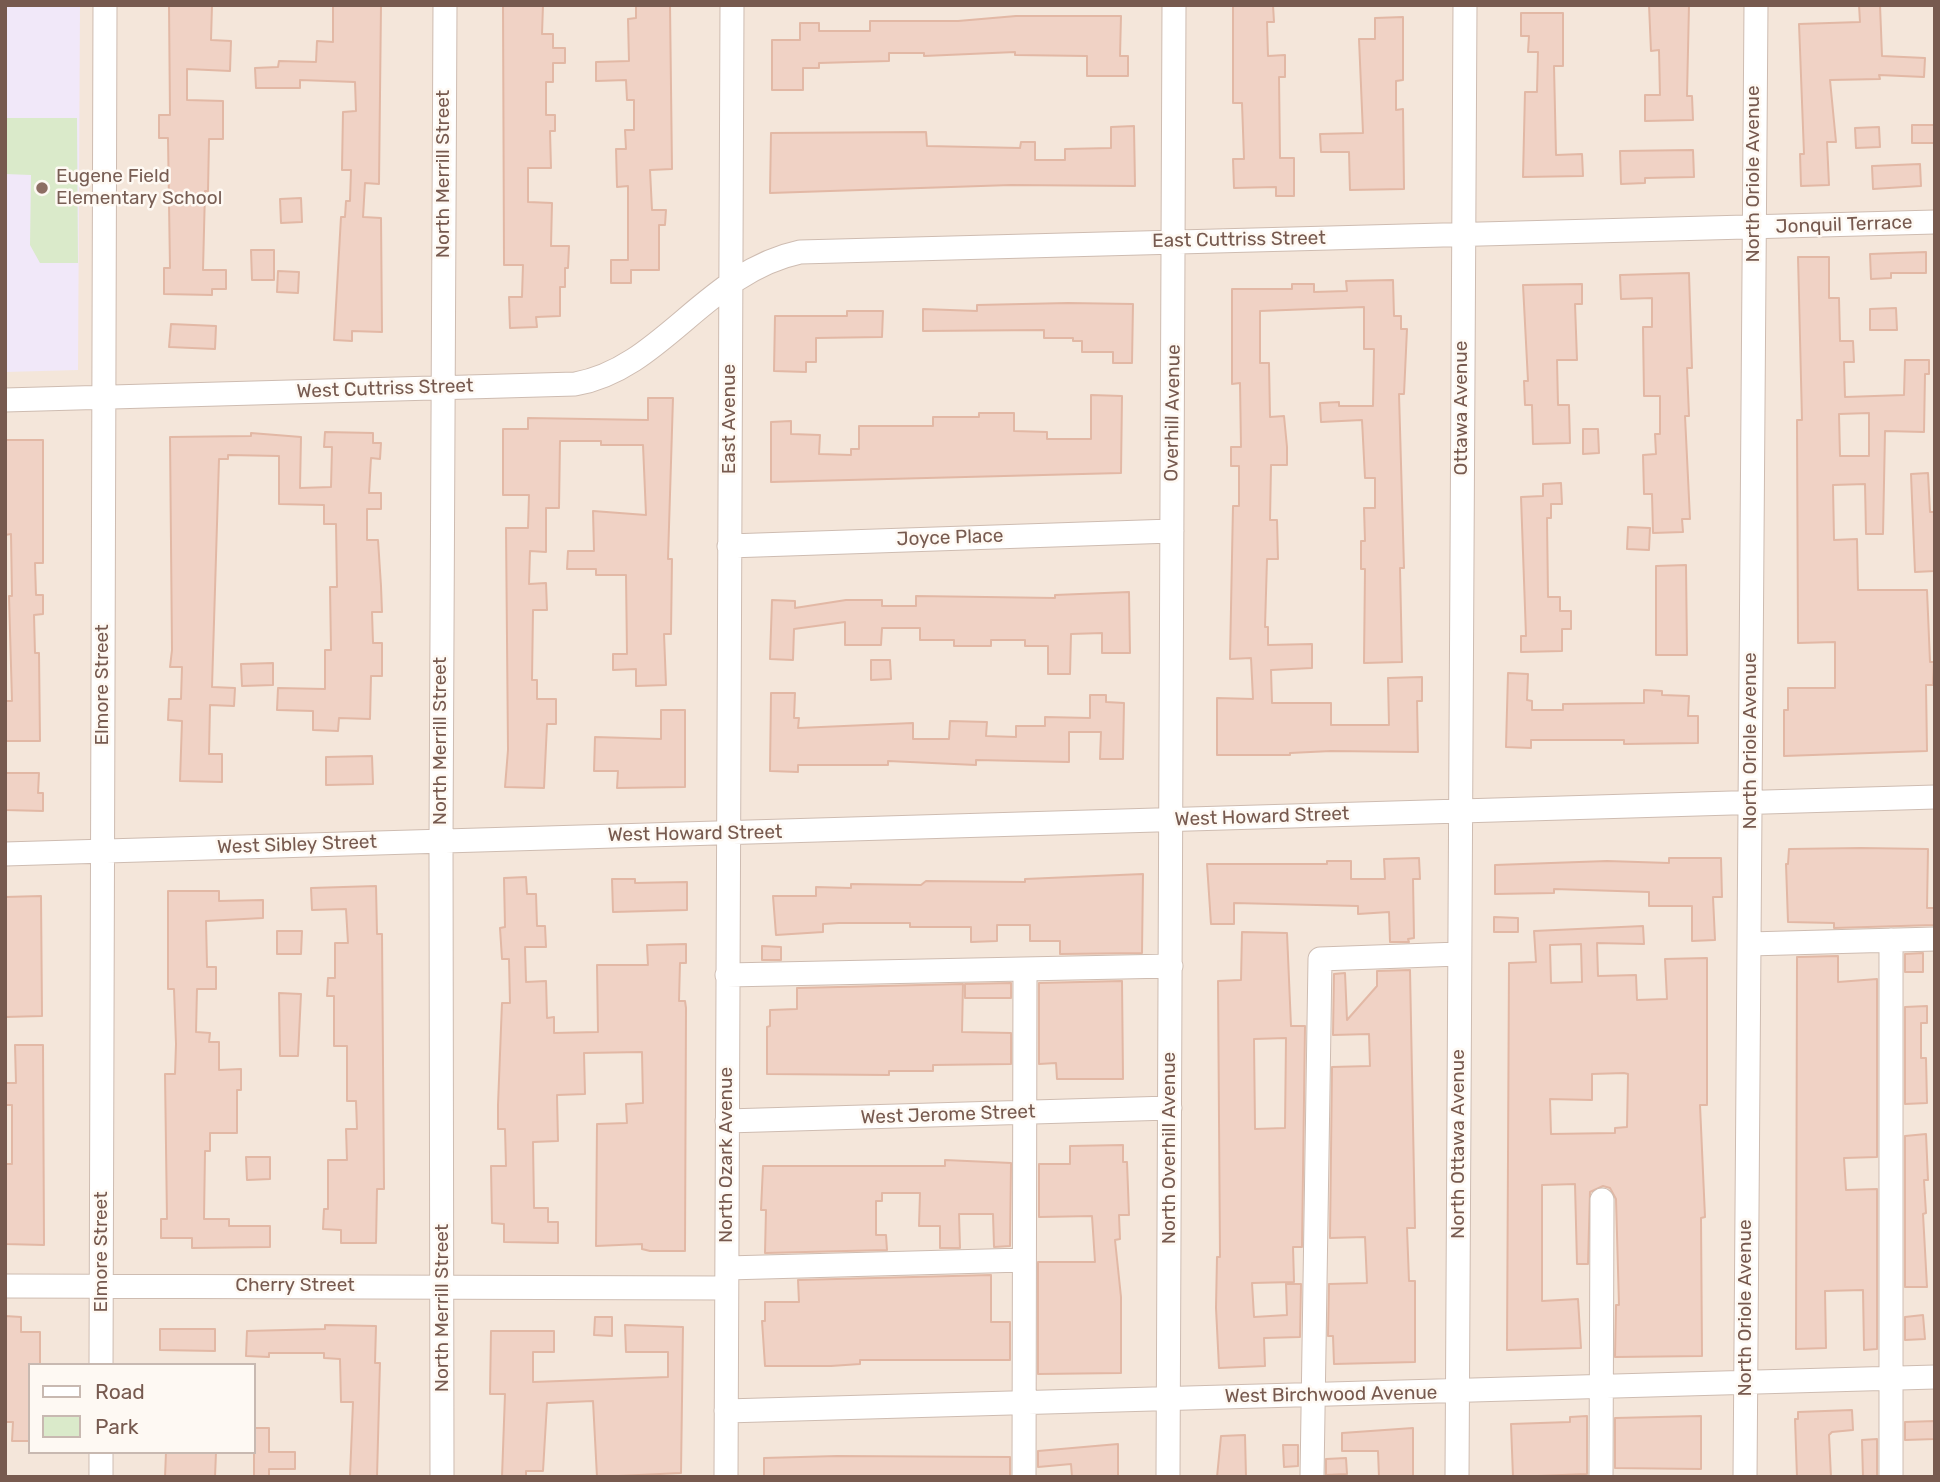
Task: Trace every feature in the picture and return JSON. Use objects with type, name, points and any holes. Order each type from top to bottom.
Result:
[{"type":"street","name":"Elmore Street","points":[[101,1363],[105,5]]},
{"type":"street","name":"North Merrill Street","points":[[442,1477],[441,841],[445,5]]},
{"type":"street","name":"East Avenue","points":[[727,833],[732,5]]},
{"type":"street","name":"Overhill Avenue","points":[[1172,820],[1174,5]]},
{"type":"street","name":"Ottawa Avenue","points":[[1460,811],[1465,5]]},
{"type":"street","name":"North Oriole Avenue","points":[[1745,1477],[1756,5]]},
{"type":"street","name":"Jonquil Terrace","points":[[1754,229],[1935,222]]},
{"type":"street","name":"East Cuttriss Street","points":[[730,281],[778,257],[800,252],[1754,229]]},
{"type":"street","name":"West Cuttriss Street","points":[[5,400],[575,384],[606,376],[635,359],[730,281]]},
{"type":"street","name":"Joyce Place","points":[[729,546],[1172,531]]},
{"type":"street","name":"West Howard Street","points":[[590,836],[1935,797]]},
{"type":"street","name":"North Ottawa Avenue","points":[[1457,1477],[1460,811]]},
{"type":"street","name":"North Overhill Avenue","points":[[1168,1477],[1172,820]]},
{"type":"street","name":"North Ozark Avenue","points":[[726,1477],[727,833]]},
{"type":"street","name":"West Sibley Street","points":[[5,854],[590,836]]},
{"type":"street","points":[[1749,944],[1935,939]]},
{"type":"street","points":[[1891,940],[1891,1477]]},
{"type":"street","points":[[1312,1477],[1320,959],[1459,954]]},
{"type":"street","points":[[727,975],[1171,966]]},
{"type":"street","points":[[1024,1477],[1025,969]]},
{"type":"street","name":"West Jerome Street","points":[[727,1121],[1170,1108]]},
{"type":"street","points":[[1601,1477],[1602,1200]]},
{"type":"street","name":"Cherry Street","points":[[5,1286],[584,1287],[1024,1260]]},
{"type":"street","name":"West Birchwood Avenue","points":[[726,1411],[1935,1377]]},
{"type":"street","points":[[101,1454],[101,1477]]},
{"type":"shaded area","points":[[5,5],[1935,5],[1935,1477],[5,1477]]},
{"type":"shaded area","name":"Eugene Field Elementary School","points":[[5,5],[80,5],[78,370],[5,372]]},
{"type":"green space","points":[[5,118],[77,118],[78,263],[40,263],[30,245],[31,175],[5,174]]},
{"type":"building","points":[[169,5],[212,5],[211,40],[231,41],[230,71],[187,69],[187,100],[223,101],[223,139],[209,139],[203,270],[226,270],[226,289],[212,289],[212,295],[164,294],[164,268],[170,268],[168,138],[159,138],[159,115],[170,115]]},
{"type":"building","points":[[333,5],[381,5],[379,184],[365,183],[363,217],[381,218],[382,332],[352,331],[352,341],[334,340],[341,217],[345,217],[346,201],[350,201],[351,170],[342,170],[343,112],[356,111],[355,82],[300,80],[300,88],[256,88],[255,68],[278,67],[279,61],[316,62],[317,41],[333,42]]},
{"type":"building","points":[[503,5],[543,5],[542,34],[553,34],[553,48],[565,48],[565,63],[553,63],[553,82],[546,82],[546,115],[555,115],[555,131],[550,131],[551,168],[528,168],[528,202],[552,203],[551,246],[569,246],[568,268],[565,268],[565,287],[560,287],[560,316],[536,317],[537,327],[510,328],[509,297],[522,297],[523,265],[504,265]]},
{"type":"building","points":[[636,5],[670,5],[672,169],[650,170],[652,210],[666,210],[665,225],[659,225],[659,270],[631,270],[631,283],[611,283],[611,260],[628,260],[628,186],[617,187],[616,149],[626,149],[625,130],[634,130],[634,100],[627,100],[626,80],[596,81],[596,62],[629,61],[628,19],[636,18]]},
{"type":"building","points":[[1233,5],[1273,5],[1274,22],[1267,22],[1268,56],[1285,55],[1285,77],[1279,77],[1280,158],[1294,158],[1294,196],[1276,196],[1276,187],[1234,188],[1233,159],[1244,159],[1242,103],[1233,103]]},
{"type":"building","points":[[1649,5],[1689,5],[1687,96],[1692,96],[1693,120],[1645,121],[1645,95],[1660,95],[1659,50],[1651,51]]},
{"type":"building","points":[[1859,5],[1880,5],[1882,56],[1925,58],[1924,77],[1879,75],[1880,79],[1830,80],[1836,142],[1827,142],[1829,185],[1801,186],[1800,154],[1804,154],[1799,24],[1860,22]]},
{"type":"building","points":[[1521,13],[1563,13],[1563,66],[1554,66],[1556,155],[1582,154],[1583,176],[1523,177],[1525,92],[1537,92],[1538,52],[1528,52],[1529,36],[1521,36]]},
{"type":"building","points":[[1016,16],[1121,16],[1120,56],[1128,56],[1128,76],[1087,76],[1087,56],[1015,55],[1015,52],[924,56],[924,53],[889,53],[889,61],[819,63],[819,68],[803,68],[803,90],[772,90],[772,40],[800,40],[800,23],[819,23],[819,31],[870,31],[870,21],[958,21]]},
{"type":"building","points":[[1403,17],[1403,80],[1396,81],[1396,110],[1403,109],[1404,189],[1350,190],[1349,152],[1321,152],[1320,134],[1363,133],[1359,39],[1375,39],[1375,18]]},
{"type":"building","points":[[1912,125],[1934,125],[1934,143],[1912,143]]},
{"type":"building","points":[[1134,126],[1135,186],[1011,185],[770,193],[771,133],[926,132],[927,146],[1020,148],[1021,142],[1035,142],[1035,160],[1065,160],[1065,149],[1111,148],[1111,127]]},
{"type":"building","points":[[1879,127],[1880,147],[1856,148],[1855,128]]},
{"type":"building","points":[[1693,150],[1694,177],[1645,178],[1645,183],[1621,184],[1620,151]]},
{"type":"building","points":[[1920,164],[1921,186],[1873,189],[1872,166]]},
{"type":"building","points":[[301,198],[302,222],[281,223],[280,199]]},
{"type":"building","points":[[251,250],[274,250],[274,280],[252,280]]},
{"type":"building","points":[[1926,252],[1926,273],[1891,273],[1891,278],[1871,279],[1870,254]]},
{"type":"building","points":[[1798,257],[1829,257],[1829,298],[1839,298],[1840,341],[1853,341],[1854,362],[1844,362],[1845,397],[1904,395],[1905,360],[1929,360],[1929,374],[1925,374],[1924,432],[1885,431],[1883,534],[1866,534],[1865,484],[1833,485],[1834,540],[1857,539],[1858,590],[1927,590],[1930,662],[1934,662],[1933,685],[1926,685],[1927,751],[1784,756],[1784,710],[1788,710],[1788,688],[1835,688],[1835,642],[1798,643],[1797,420],[1802,420]],"holes":[[[1869,413],[1869,456],[1840,456],[1839,414]]]},
{"type":"building","points":[[278,271],[299,272],[298,293],[277,292]]},
{"type":"building","points":[[1689,273],[1692,368],[1687,368],[1689,416],[1685,416],[1690,519],[1682,519],[1683,532],[1653,533],[1652,494],[1644,494],[1643,455],[1656,454],[1655,434],[1660,434],[1660,396],[1644,396],[1643,327],[1652,327],[1652,298],[1621,299],[1620,275]]},
{"type":"building","points":[[1393,280],[1394,316],[1401,316],[1401,329],[1407,329],[1404,394],[1399,394],[1404,568],[1400,568],[1402,662],[1364,663],[1365,569],[1361,569],[1361,541],[1365,541],[1364,508],[1375,508],[1375,478],[1365,478],[1362,420],[1321,422],[1320,403],[1373,406],[1374,349],[1364,349],[1364,307],[1260,311],[1260,363],[1269,363],[1270,417],[1284,416],[1287,447],[1287,465],[1271,465],[1270,520],[1277,520],[1278,559],[1267,559],[1265,627],[1268,627],[1268,645],[1312,644],[1312,668],[1271,670],[1272,703],[1331,703],[1331,725],[1389,725],[1388,678],[1422,677],[1422,701],[1417,701],[1418,752],[1331,751],[1290,755],[1217,755],[1217,698],[1253,699],[1251,658],[1230,659],[1233,506],[1239,506],[1239,466],[1231,466],[1231,447],[1241,447],[1240,383],[1232,384],[1232,289],[1292,289],[1292,284],[1314,284],[1314,292],[1347,291],[1346,281]]},
{"type":"building","points":[[1582,284],[1582,304],[1575,304],[1577,360],[1557,360],[1558,405],[1569,405],[1570,443],[1533,444],[1532,405],[1525,405],[1524,381],[1528,381],[1523,285]]},
{"type":"building","points":[[1133,304],[1132,363],[1113,363],[1113,352],[1082,352],[1082,341],[1073,341],[1073,338],[1044,338],[1044,330],[923,331],[923,309],[977,311],[977,305]]},
{"type":"building","points":[[1896,308],[1897,330],[1870,330],[1870,309]]},
{"type":"building","points":[[847,311],[883,311],[882,337],[816,338],[816,362],[806,362],[806,372],[774,371],[775,316],[847,316]]},
{"type":"building","points":[[171,324],[216,326],[215,349],[169,347]]},
{"type":"building","points":[[1091,395],[1122,396],[1121,473],[771,482],[771,422],[791,421],[791,434],[820,435],[819,454],[851,455],[851,449],[859,449],[859,426],[933,426],[933,417],[979,417],[979,413],[1014,413],[1014,431],[1047,432],[1047,439],[1091,439]]},
{"type":"building","points":[[648,398],[673,398],[668,559],[672,559],[671,634],[664,634],[666,685],[636,686],[636,669],[613,670],[613,654],[627,654],[626,575],[596,575],[596,569],[567,569],[568,551],[594,551],[593,511],[646,515],[643,445],[560,441],[559,508],[546,508],[546,552],[530,551],[529,584],[546,583],[547,610],[533,610],[532,680],[537,680],[537,699],[556,699],[556,724],[547,724],[544,788],[505,787],[508,750],[506,528],[528,528],[529,495],[503,495],[503,429],[528,429],[528,418],[648,420]]},
{"type":"building","points":[[1583,429],[1598,429],[1599,453],[1583,454]]},
{"type":"building","points":[[325,432],[373,433],[373,443],[381,443],[380,459],[371,458],[369,493],[381,493],[381,509],[367,509],[367,540],[378,540],[382,612],[372,612],[373,643],[382,643],[382,676],[371,676],[370,719],[339,718],[338,731],[313,730],[313,711],[277,710],[278,688],[325,689],[325,650],[331,650],[330,587],[337,587],[336,524],[324,524],[324,505],[279,504],[279,456],[228,455],[228,459],[219,459],[212,687],[235,688],[234,706],[210,705],[209,754],[222,754],[222,782],[180,781],[182,721],[168,720],[169,699],[181,699],[182,667],[170,667],[170,437],[251,436],[251,433],[301,437],[300,488],[331,487],[332,447],[324,447]]},
{"type":"building","points":[[5,440],[43,440],[43,563],[35,563],[36,595],[43,595],[43,614],[34,615],[35,653],[39,653],[40,741],[5,741],[5,701],[12,701],[9,596],[12,596],[11,534],[5,535]]},
{"type":"building","points":[[1928,473],[1930,512],[1934,512],[1935,571],[1915,572],[1911,474]]},
{"type":"building","points":[[1561,483],[1562,504],[1551,504],[1551,518],[1547,518],[1548,597],[1560,597],[1560,611],[1571,611],[1571,629],[1562,629],[1562,651],[1521,652],[1521,636],[1526,636],[1521,497],[1543,496],[1543,484]]},
{"type":"building","points":[[1628,527],[1650,528],[1649,550],[1627,549]]},
{"type":"building","points":[[1686,565],[1687,655],[1656,655],[1656,566]]},
{"type":"building","points":[[1129,592],[1130,653],[1102,653],[1102,633],[1071,634],[1070,674],[1048,674],[1048,646],[1025,646],[1025,640],[991,640],[991,646],[954,646],[954,640],[920,640],[920,628],[882,628],[881,645],[845,645],[845,622],[794,629],[793,660],[770,659],[772,600],[795,601],[795,608],[846,600],[882,600],[882,606],[916,606],[916,596],[1055,598],[1055,595]]},
{"type":"building","points":[[871,660],[890,660],[891,679],[871,680]]},
{"type":"building","points":[[273,663],[273,685],[242,686],[241,664]]},
{"type":"building","points":[[1508,673],[1528,674],[1527,700],[1532,701],[1532,710],[1563,710],[1563,704],[1644,703],[1644,690],[1662,691],[1662,695],[1689,696],[1688,716],[1698,716],[1698,743],[1624,744],[1624,740],[1531,740],[1531,748],[1506,747]]},
{"type":"building","points":[[771,693],[795,693],[794,718],[799,718],[798,728],[913,723],[913,739],[949,739],[950,721],[987,722],[986,736],[1016,737],[1016,726],[1045,726],[1045,717],[1090,718],[1090,695],[1106,695],[1106,702],[1124,703],[1123,759],[1100,759],[1101,732],[1069,732],[1069,762],[976,760],[976,765],[888,761],[888,765],[798,765],[798,772],[770,771]]},
{"type":"building","points":[[661,710],[685,710],[685,787],[617,788],[618,771],[594,771],[595,737],[661,739]]},
{"type":"building","points":[[372,756],[373,784],[326,785],[326,757]]},
{"type":"building","points":[[5,773],[39,773],[38,793],[43,793],[43,811],[5,810]]},
{"type":"building","points":[[1789,849],[1928,849],[1927,908],[1935,908],[1934,925],[1834,928],[1834,923],[1788,922],[1786,864]]},
{"type":"building","points":[[1419,858],[1420,879],[1413,879],[1414,938],[1408,939],[1409,942],[1390,942],[1389,912],[1358,914],[1358,906],[1234,903],[1234,924],[1211,924],[1207,864],[1327,864],[1327,861],[1351,861],[1351,879],[1385,879],[1384,859]]},
{"type":"building","points":[[1669,858],[1721,858],[1722,897],[1713,897],[1715,940],[1692,941],[1692,906],[1649,906],[1649,892],[1554,889],[1554,893],[1495,894],[1495,865],[1607,861],[1669,863]]},
{"type":"building","points":[[1143,874],[1142,953],[1060,954],[1060,941],[1030,941],[1030,925],[997,925],[997,941],[971,942],[971,927],[910,927],[910,923],[823,924],[823,932],[776,935],[773,896],[816,896],[816,887],[851,888],[851,884],[921,885],[926,881],[1025,882],[1025,879]]},
{"type":"building","points":[[526,877],[527,894],[536,894],[537,926],[545,926],[546,947],[525,947],[526,982],[546,981],[547,1018],[554,1017],[554,1033],[598,1032],[597,965],[648,965],[647,945],[686,944],[686,963],[680,963],[679,1001],[685,1001],[686,1008],[685,1251],[650,1251],[642,1249],[642,1244],[596,1246],[597,1124],[627,1123],[626,1104],[643,1103],[642,1052],[584,1053],[585,1094],[557,1095],[558,1141],[533,1142],[534,1208],[548,1208],[548,1222],[558,1222],[558,1243],[504,1242],[504,1224],[492,1223],[491,1166],[506,1166],[505,1129],[498,1129],[502,1003],[510,1003],[509,959],[502,959],[500,928],[505,927],[504,878]]},
{"type":"building","points":[[612,879],[635,879],[635,883],[687,882],[687,910],[613,912]]},
{"type":"building","points":[[376,886],[377,934],[382,934],[384,1189],[377,1189],[376,1243],[341,1243],[341,1230],[323,1229],[324,1209],[328,1209],[328,1160],[347,1160],[346,1129],[357,1129],[356,1101],[347,1101],[347,1046],[334,1046],[334,996],[327,996],[328,978],[335,978],[335,943],[348,943],[346,909],[312,910],[311,888]]},
{"type":"building","points":[[168,891],[219,891],[219,901],[263,900],[263,918],[206,921],[207,967],[216,967],[216,989],[197,989],[196,1032],[210,1033],[209,1042],[219,1042],[219,1070],[241,1069],[241,1090],[237,1090],[237,1133],[210,1133],[210,1151],[205,1151],[204,1219],[229,1219],[229,1226],[270,1226],[270,1247],[192,1248],[192,1238],[161,1238],[161,1219],[167,1219],[165,1074],[175,1074],[176,1044],[174,989],[168,989]]},
{"type":"building","points":[[41,896],[42,1016],[5,1017],[5,897]]},
{"type":"building","points":[[1494,917],[1518,918],[1518,932],[1494,932]]},
{"type":"building","points":[[1643,926],[1644,944],[1597,943],[1598,976],[1636,975],[1637,1000],[1667,999],[1665,959],[1707,958],[1707,1105],[1700,1105],[1705,1217],[1701,1218],[1702,1356],[1615,1357],[1616,1305],[1619,1305],[1616,1199],[1610,1188],[1603,1186],[1590,1192],[1588,1264],[1577,1264],[1575,1184],[1542,1185],[1542,1301],[1578,1299],[1581,1348],[1507,1350],[1509,963],[1536,962],[1534,931]],"holes":[[[1581,944],[1582,982],[1551,983],[1550,945]],[[1592,1074],[1628,1074],[1627,1127],[1615,1128],[1615,1133],[1551,1134],[1550,1099],[1592,1100]]]},
{"type":"building","points":[[277,931],[302,931],[301,954],[277,954]]},
{"type":"building","points":[[1242,932],[1287,933],[1291,1026],[1305,1026],[1302,1247],[1293,1247],[1294,1282],[1252,1283],[1254,1317],[1287,1315],[1286,1284],[1301,1284],[1300,1337],[1264,1338],[1265,1366],[1219,1368],[1216,1308],[1217,1257],[1220,1257],[1218,981],[1241,980]],"holes":[[[1286,1038],[1285,1128],[1255,1129],[1254,1039]]]},
{"type":"building","points":[[762,946],[781,947],[781,960],[762,960]]},
{"type":"building","points":[[1923,953],[1923,972],[1905,972],[1905,954]]},
{"type":"building","points":[[1838,956],[1838,982],[1877,979],[1877,1157],[1844,1158],[1846,1190],[1877,1189],[1877,1349],[1864,1350],[1863,1290],[1825,1291],[1826,1348],[1796,1349],[1797,957]]},
{"type":"building","points":[[1410,970],[1415,1228],[1407,1228],[1409,1281],[1415,1281],[1415,1362],[1334,1364],[1333,1336],[1328,1336],[1329,1284],[1367,1283],[1365,1237],[1330,1238],[1332,1067],[1370,1066],[1369,1034],[1333,1035],[1334,974],[1345,973],[1347,1020],[1377,986],[1377,971]]},
{"type":"building","points":[[1122,981],[1123,1079],[1057,1079],[1056,1063],[1039,1064],[1039,983]]},
{"type":"building","points":[[1011,983],[1011,998],[965,998],[965,984]]},
{"type":"building","points":[[963,984],[962,1032],[1011,1033],[1011,1064],[933,1065],[933,1071],[889,1071],[889,1075],[767,1074],[767,1027],[770,1026],[770,1010],[797,1009],[797,988]]},
{"type":"building","points":[[279,993],[301,994],[298,1056],[280,1056]]},
{"type":"building","points":[[1927,1006],[1927,1023],[1921,1023],[1921,1058],[1926,1058],[1927,1103],[1905,1104],[1905,1007]]},
{"type":"building","points":[[15,1045],[43,1045],[44,1245],[5,1244],[5,1164],[12,1164],[12,1105],[5,1105],[5,1083],[16,1083]]},
{"type":"building","points":[[1926,1134],[1928,1180],[1924,1180],[1926,1213],[1923,1214],[1927,1287],[1905,1287],[1905,1136]]},
{"type":"building","points":[[1123,1145],[1123,1162],[1127,1162],[1129,1215],[1119,1215],[1120,1239],[1115,1240],[1121,1297],[1121,1373],[1038,1374],[1038,1262],[1095,1262],[1092,1216],[1039,1217],[1039,1164],[1070,1164],[1070,1146]]},
{"type":"building","points":[[246,1157],[270,1157],[270,1179],[247,1180]]},
{"type":"building","points":[[945,1160],[1011,1163],[1010,1246],[994,1247],[993,1214],[959,1214],[960,1248],[940,1248],[940,1226],[919,1226],[920,1193],[882,1193],[882,1201],[876,1201],[876,1235],[886,1235],[887,1250],[765,1253],[766,1210],[761,1210],[763,1166],[945,1166]]},
{"type":"building","points":[[991,1275],[991,1322],[1010,1322],[1010,1360],[860,1360],[860,1364],[831,1366],[765,1366],[762,1321],[765,1321],[765,1302],[799,1302],[798,1280]]},
{"type":"building","points":[[1923,1315],[1925,1339],[1905,1340],[1905,1317]]},
{"type":"building","points":[[5,1316],[21,1317],[21,1332],[40,1332],[40,1363],[28,1363],[28,1441],[12,1441],[13,1422],[5,1422]]},
{"type":"building","points":[[595,1317],[612,1317],[612,1336],[594,1335]]},
{"type":"building","points":[[325,1325],[376,1326],[375,1363],[380,1363],[377,1477],[350,1477],[353,1402],[341,1402],[340,1359],[324,1358],[324,1353],[269,1353],[269,1357],[246,1356],[247,1331],[325,1329]]},
{"type":"building","points":[[625,1325],[683,1327],[681,1473],[597,1477],[593,1401],[547,1403],[543,1471],[526,1471],[526,1477],[502,1477],[505,1394],[490,1394],[491,1331],[554,1331],[554,1352],[533,1352],[533,1382],[668,1377],[668,1352],[626,1352]]},
{"type":"building","points":[[160,1329],[215,1329],[215,1351],[160,1350]]},
{"type":"building","points":[[1852,1410],[1853,1430],[1832,1432],[1829,1435],[1831,1477],[1797,1477],[1795,1419],[1798,1419],[1798,1412]]},
{"type":"building","points":[[1587,1416],[1587,1474],[1513,1477],[1511,1424],[1570,1422],[1570,1417]]},
{"type":"building","points":[[1701,1416],[1701,1469],[1615,1468],[1615,1418]]},
{"type":"building","points":[[1935,1421],[1935,1439],[1905,1440],[1905,1422]]},
{"type":"building","points":[[256,1428],[269,1428],[269,1452],[295,1452],[295,1469],[269,1469],[269,1477],[254,1477]]},
{"type":"building","points":[[1413,1428],[1413,1476],[1379,1477],[1378,1451],[1342,1451],[1342,1433]]},
{"type":"building","points":[[1245,1435],[1246,1477],[1217,1477],[1221,1436]]},
{"type":"building","points":[[1877,1439],[1877,1477],[1863,1477],[1862,1440]]},
{"type":"building","points":[[1118,1444],[1118,1477],[1072,1477],[1071,1464],[1038,1467],[1038,1451]]},
{"type":"building","points":[[1283,1445],[1298,1445],[1298,1466],[1284,1467]]},
{"type":"building","points":[[166,1454],[216,1454],[215,1477],[165,1477]]},
{"type":"building","points":[[1010,1457],[1010,1477],[764,1477],[764,1458]]},
{"type":"building","points":[[1346,1458],[1347,1474],[1326,1475],[1326,1459]]},
{"type":"place","name":"Eugene Field Elementary School","points":[[42,188]]}]
